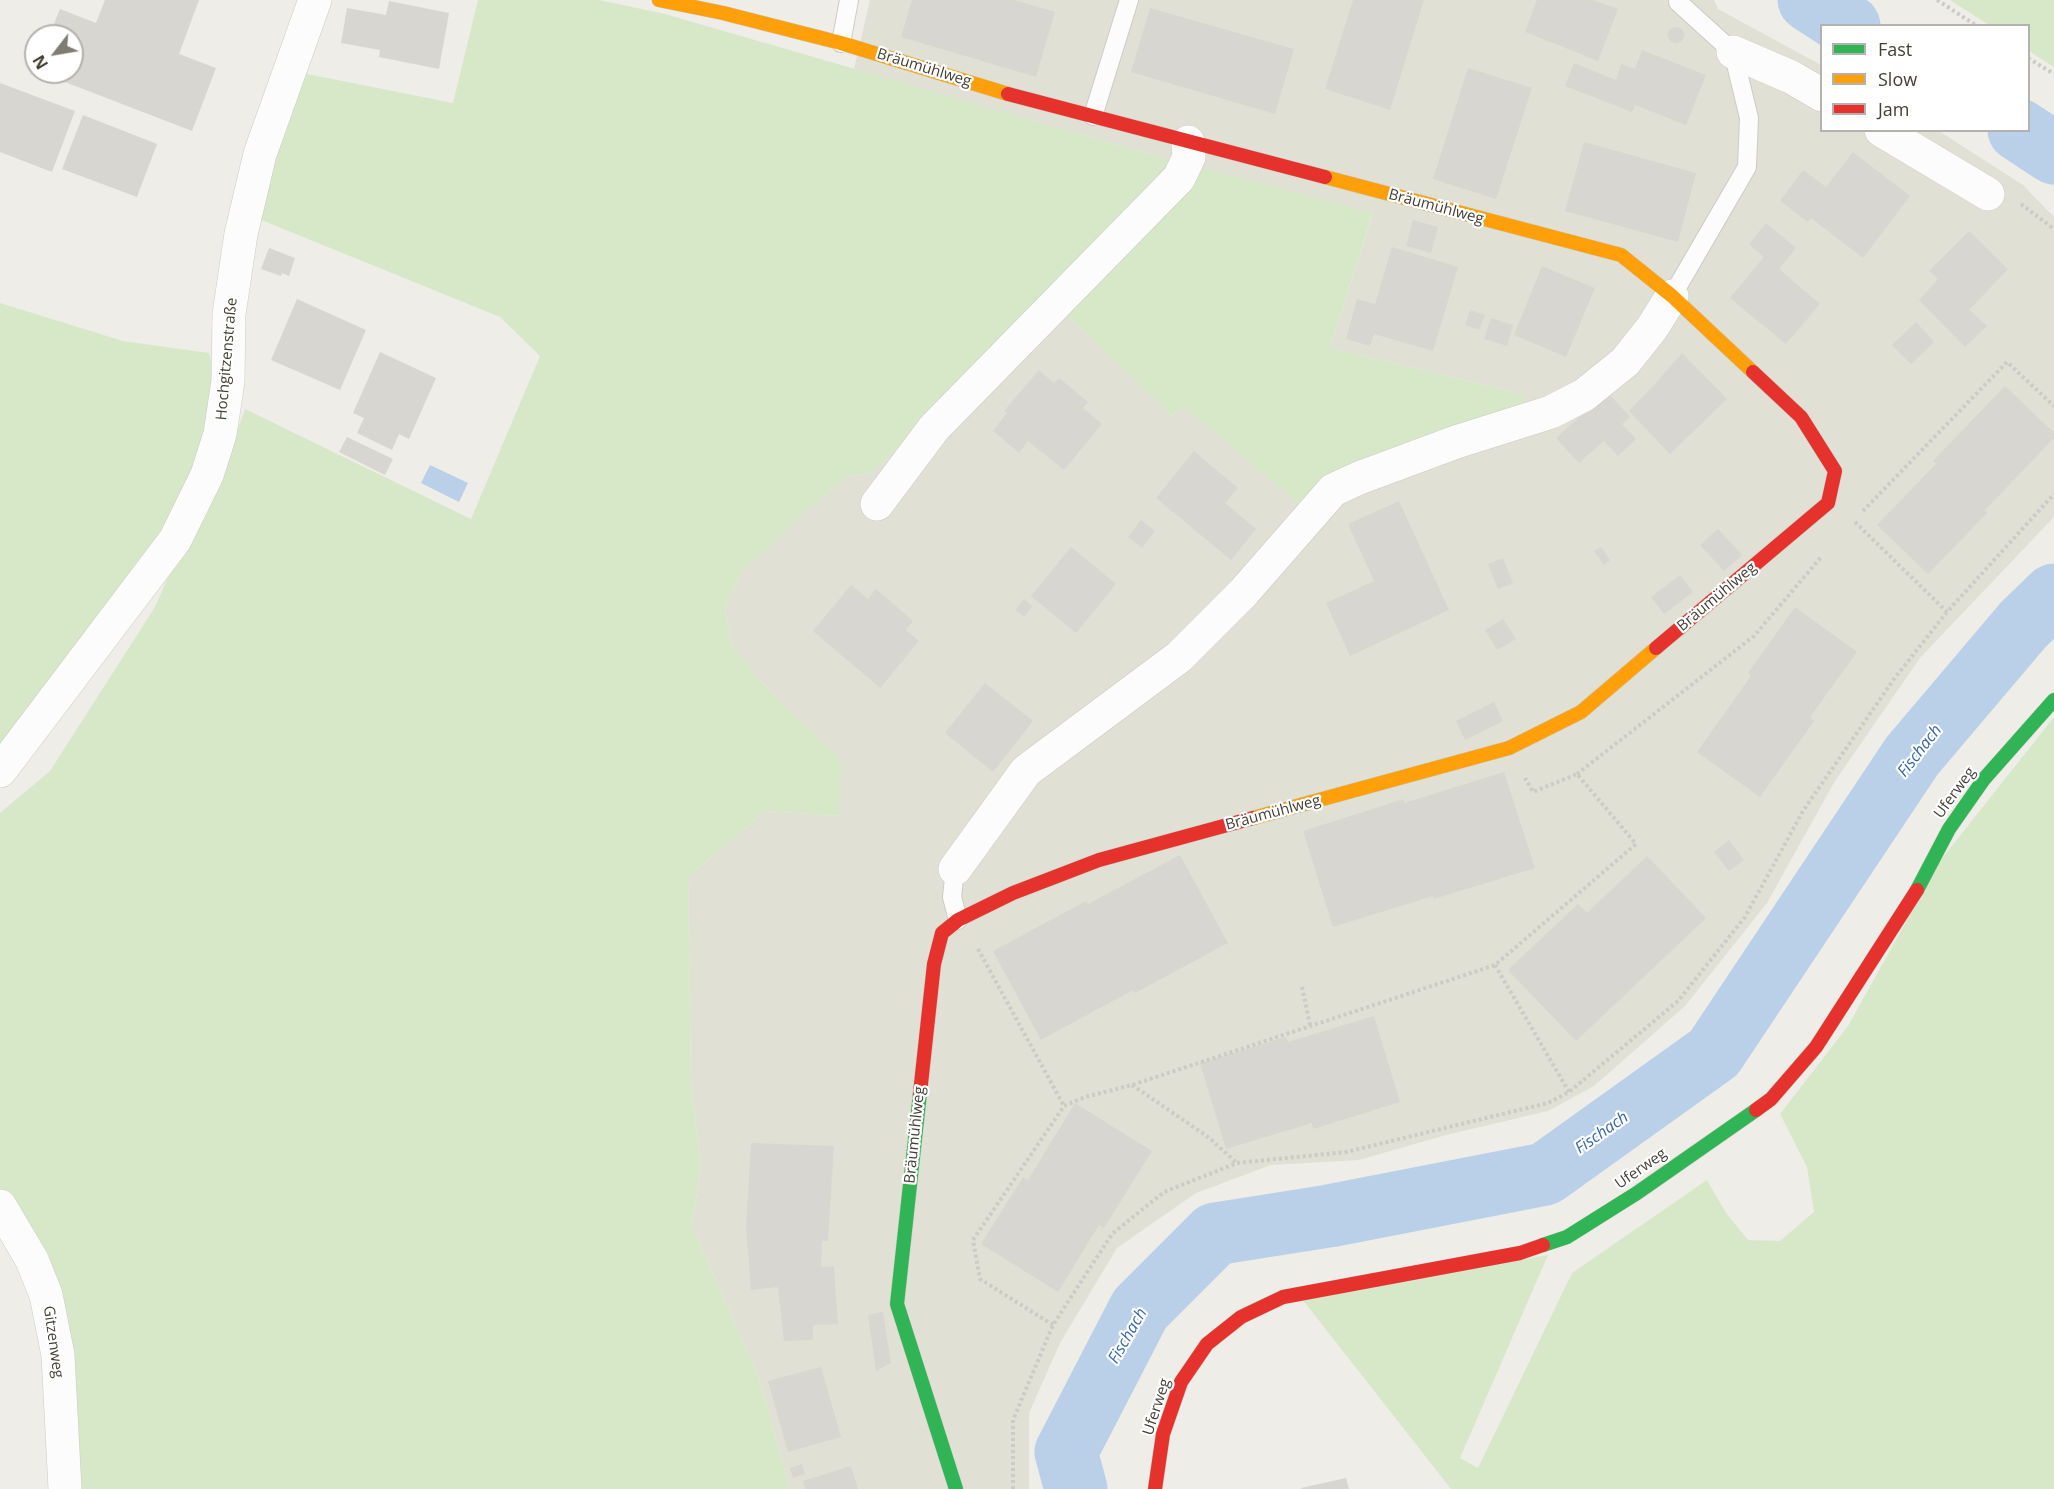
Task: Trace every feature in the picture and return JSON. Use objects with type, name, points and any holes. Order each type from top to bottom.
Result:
[{"type":"street","name":"Hochgitzenstraße","points":[[0,771],[175,540],[207,475],[220,434],[228,381],[229,314],[241,234],[260,154],[315,0]]},
{"type":"street","name":"Bräumühlweg","points":[[659,0],[723,13],[841,43],[1000,91],[1621,255],[1672,297],[1801,417],[1835,471],[1828,503],[1581,712],[1509,748],[1099,860],[1013,893],[958,920],[942,933],[934,964],[897,1304],[956,1489]]},
{"type":"street","points":[[1733,52],[1791,77],[1820,94]]},
{"type":"street","points":[[1884,132],[1988,194]]},
{"type":"street","points":[[877,504],[934,428],[1179,178],[1189,157],[1188,141]]},
{"type":"street","points":[[955,869],[1026,771],[1179,657],[1243,593],[1333,490],[1456,442],[1551,412],[1584,395],[1625,362],[1652,328],[1672,297]]},
{"type":"street","name":"Uferweg","points":[[1155,1489],[1163,1434],[1181,1382],[1206,1344],[1241,1317],[1283,1297],[1520,1253],[1567,1237],[1637,1193],[1771,1099],[1816,1047],[1914,895],[1949,829],[1984,779],[2054,700]]},
{"type":"street","name":"Gitzenweg","points":[[0,1206],[32,1260],[46,1295],[58,1355],[65,1489]]},
{"type":"lane","points":[[841,43],[849,0]]},
{"type":"lane","points":[[1093,116],[1129,0]]},
{"type":"lane","points":[[1672,297],[1747,167],[1749,118],[1733,52],[1678,2]]},
{"type":"lane","points":[[955,869],[952,897],[958,920]]},
{"type":"path","points":[[1937,0],[1974,24]]},
{"type":"path","points":[[2030,59],[2054,74]]},
{"type":"path","points":[[1013,1489],[1013,1419],[1053,1325],[1112,1234],[1164,1192],[1237,1163],[1346,1152],[1548,1103],[1569,1092],[1685,993],[1744,917],[1803,811],[1894,679],[1947,612],[2054,494]]},
{"type":"path","points":[[1828,503],[1853,520],[1947,612]]},
{"type":"path","points":[[1053,1325],[980,1279],[973,1240],[1064,1106],[1085,1097],[1132,1085],[1495,965],[1635,844],[1577,774],[1533,792],[1509,748]]},
{"type":"path","points":[[958,920],[983,957],[1064,1106]]},
{"type":"path","points":[[1495,965],[1569,1092]]},
{"type":"path","points":[[1302,987],[1310,1025]]},
{"type":"path","points":[[1132,1085],[1208,1137],[1237,1163]]},
{"type":"shaded area","points":[[870,0],[1714,0],[1718,9],[1820,64],[1820,132],[1941,132],[2023,185],[2054,217],[2054,517],[1920,658],[1835,781],[1767,903],[1685,1006],[1594,1086],[1548,1111],[1446,1135],[1359,1160],[1271,1165],[1196,1193],[1117,1248],[1060,1343],[1029,1413],[1029,1489],[790,1489],[759,1378],[692,1226],[701,1166],[691,1083],[688,877],[765,811],[840,816],[840,760],[773,694],[732,646],[725,610],[741,571],[810,507],[848,476],[873,473],[1045,294],[1172,416],[1184,405],[1302,507],[1326,485],[1365,458],[1487,423],[1523,394],[1330,348],[1373,214],[1121,146],[854,69]]},
{"type":"green space","points":[[478,0],[599,0],[665,14],[1121,146],[1373,213],[1330,348],[1523,394],[1524,407],[1487,423],[1365,458],[1326,485],[1302,507],[1184,406],[1172,416],[1045,294],[873,473],[848,476],[810,507],[741,571],[725,610],[732,646],[773,694],[841,760],[840,816],[765,811],[688,877],[691,1083],[701,1166],[692,1226],[759,1378],[790,1489],[74,1489],[67,1330],[0,1191],[0,813],[50,771],[155,607],[188,532],[224,469],[245,409],[471,519],[540,356],[500,317],[254,217],[297,72],[453,103]]},
{"type":"green space","points":[[1950,0],[2054,0],[2054,67],[2030,52],[2030,24],[1987,24]]},
{"type":"green space","points":[[0,303],[123,341],[209,353],[221,404],[184,508],[0,769]]},
{"type":"green space","points":[[2054,717],[2054,1489],[1451,1489],[1302,1299],[1548,1255],[1460,1458],[1478,1468],[1572,1273],[1707,1180],[1726,1213],[1748,1240],[1780,1241],[1814,1212],[1807,1167],[1780,1114],[1848,1026],[1940,861]]},
{"type":"water","points":[[430,465],[468,483],[459,502],[421,483]]},
{"type":"building","points":[[105,0],[199,0],[179,54],[216,68],[192,131],[70,84],[84,84],[84,24],[54,24],[60,9],[96,23]]},
{"type":"building","points":[[912,0],[1014,0],[1055,12],[1036,77],[901,37]]},
{"type":"building","points":[[1353,0],[1424,0],[1390,110],[1325,89]]},
{"type":"building","points":[[1537,0],[1593,0],[1618,9],[1598,61],[1525,32]]},
{"type":"building","points":[[389,1],[449,13],[439,69],[379,57],[380,50],[341,43],[347,8],[386,15]]},
{"type":"building","points":[[1150,8],[1294,49],[1275,114],[1131,72]]},
{"type":"building","points":[[1676,27],[1682,29],[1684,35],[1682,41],[1676,43],[1670,41],[1668,35],[1670,29]]},
{"type":"building","points":[[1642,50],[1706,75],[1686,125],[1635,105],[1632,112],[1565,86],[1574,63],[1616,80],[1621,64],[1635,69]]},
{"type":"building","points":[[1468,68],[1532,88],[1496,199],[1433,179]]},
{"type":"building","points":[[0,83],[75,111],[52,172],[0,152]]},
{"type":"building","points":[[83,115],[157,144],[137,197],[62,169]]},
{"type":"building","points":[[1584,142],[1696,173],[1678,242],[1565,211]]},
{"type":"building","points":[[1853,152],[1910,196],[1863,258],[1811,218],[1808,222],[1780,201],[1803,170],[1826,187]]},
{"type":"building","points":[[1413,220],[1438,227],[1431,253],[1406,246]]},
{"type":"building","points":[[1766,223],[1796,248],[1779,269],[1820,304],[1786,344],[1730,298],[1764,257],[1749,244]]},
{"type":"building","points":[[1969,231],[2008,269],[1969,310],[1987,326],[1965,347],[1919,300],[1938,279],[1929,271]]},
{"type":"building","points":[[1392,247],[1458,267],[1433,351],[1374,334],[1370,346],[1346,339],[1357,299],[1375,304]]},
{"type":"building","points":[[269,248],[295,258],[289,276],[282,273],[281,276],[261,269]]},
{"type":"building","points":[[1542,266],[1595,288],[1566,357],[1514,335]]},
{"type":"building","points":[[297,299],[366,330],[340,390],[271,360]]},
{"type":"building","points":[[1470,310],[1485,315],[1479,330],[1465,325]]},
{"type":"building","points":[[1491,318],[1513,325],[1507,346],[1484,339]]},
{"type":"building","points":[[1916,322],[1934,342],[1911,364],[1892,345]]},
{"type":"building","points":[[380,352],[436,378],[409,439],[399,434],[392,450],[357,433],[364,418],[353,413]]},
{"type":"building","points":[[1682,353],[1727,399],[1670,454],[1629,411]]},
{"type":"building","points":[[1039,370],[1054,383],[1059,378],[1088,402],[1083,408],[1102,424],[1064,470],[1028,441],[1019,453],[993,431],[1007,413],[1004,411]]},
{"type":"building","points":[[2005,386],[2054,433],[2054,438],[1985,510],[1987,513],[1928,574],[1877,525],[1936,464],[1933,461]]},
{"type":"building","points":[[1607,392],[1630,417],[1622,424],[1636,439],[1618,456],[1604,441],[1579,463],[1556,438]]},
{"type":"building","points":[[347,437],[393,459],[385,475],[339,452]]},
{"type":"building","points":[[1194,451],[1238,488],[1225,503],[1256,529],[1231,560],[1156,498]]},
{"type":"building","points":[[1399,501],[1449,610],[1350,656],[1326,603],[1374,581],[1348,524]]},
{"type":"building","points":[[1141,520],[1155,531],[1142,548],[1128,537]]},
{"type":"building","points":[[1718,529],[1742,555],[1724,571],[1700,545]]},
{"type":"building","points":[[1071,547],[1116,584],[1076,633],[1031,596]]},
{"type":"building","points":[[1601,547],[1610,560],[1604,565],[1594,551]]},
{"type":"building","points":[[1503,558],[1513,583],[1498,589],[1488,564]]},
{"type":"building","points":[[1680,575],[1693,592],[1664,614],[1651,597]]},
{"type":"building","points":[[851,585],[868,599],[876,589],[913,621],[906,630],[919,641],[880,688],[813,631]]},
{"type":"building","points":[[1024,599],[1032,606],[1024,617],[1015,610]]},
{"type":"building","points":[[1795,607],[1857,652],[1810,717],[1814,721],[1760,797],[1697,752],[1751,676],[1748,673]]},
{"type":"building","points":[[1503,619],[1516,639],[1497,650],[1485,630]]},
{"type":"building","points":[[985,683],[1033,721],[993,772],[945,733]]},
{"type":"building","points":[[1494,702],[1503,721],[1465,740],[1456,721]]},
{"type":"building","points":[[1504,772],[1535,868],[1333,927],[1303,831],[1404,799],[1404,803]]},
{"type":"building","points":[[1729,840],[1744,860],[1729,871],[1714,852]]},
{"type":"building","points":[[1180,855],[1228,943],[1135,993],[1133,990],[1041,1040],[993,951],[1086,901],[1088,904]]},
{"type":"building","points":[[1647,856],[1706,918],[1576,1041],[1508,970],[1578,904],[1587,913]]},
{"type":"building","points":[[1374,1016],[1400,1102],[1313,1129],[1312,1123],[1226,1149],[1200,1063],[1286,1037],[1288,1042]]},
{"type":"building","points":[[1075,1103],[1152,1151],[1104,1228],[1099,1225],[1058,1292],[981,1244],[1023,1177],[1028,1180]]},
{"type":"building","points":[[751,1143],[834,1146],[828,1241],[822,1241],[821,1267],[834,1266],[838,1324],[813,1325],[813,1340],[784,1341],[778,1287],[751,1290],[746,1228]]},
{"type":"building","points":[[883,1312],[891,1363],[876,1371],[868,1315]]},
{"type":"building","points":[[821,1367],[841,1437],[788,1452],[768,1381]]},
{"type":"building","points":[[802,1464],[805,1474],[793,1478],[790,1468]]},
{"type":"building","points":[[851,1466],[858,1489],[805,1489],[803,1481]]},
{"type":"building","points":[[1346,1478],[1349,1489],[1301,1489],[1301,1488]]},
{"type":"waterway","name":"Fischach","points":[[1809,0],[1846,24]]},
{"type":"waterway","name":"Fischach","points":[[2022,132],[2054,153]]},
{"type":"waterway","name":"Fischach","points":[[1076,1489],[1066,1452],[1140,1309],[1215,1234],[1329,1216],[1545,1174],[1714,1053],[1912,756],[2023,625],[2054,595]]},
{"type":"traffic: fast","points":[[1917,890],[1949,829],[1984,779],[2054,700]]},
{"type":"traffic: fast","points":[[920,1093],[897,1304],[956,1489]]},
{"type":"traffic: fast","points":[[1543,1245],[1567,1237],[1637,1193],[1756,1110]]},
{"type":"traffic: slow","points":[[659,0],[723,13],[841,43],[1008,94]]},
{"type":"traffic: slow","points":[[1325,177],[1621,255],[1672,296],[1753,372]]},
{"type":"traffic: slow","points":[[1253,818],[1509,748],[1581,712],[1656,648]]},
{"type":"traffic: jam","points":[[1008,94],[1325,177]]},
{"type":"traffic: jam","points":[[1656,648],[1828,503],[1835,471],[1801,417],[1753,372]]},
{"type":"traffic: jam","points":[[920,1093],[934,964],[942,933],[958,920],[1013,893],[1099,860],[1253,818]]},
{"type":"traffic: jam","points":[[1756,1110],[1771,1099],[1816,1047],[1917,890]]},
{"type":"traffic: jam","points":[[1155,1489],[1163,1434],[1181,1382],[1207,1344],[1241,1317],[1283,1297],[1520,1253],[1543,1245]]}]
